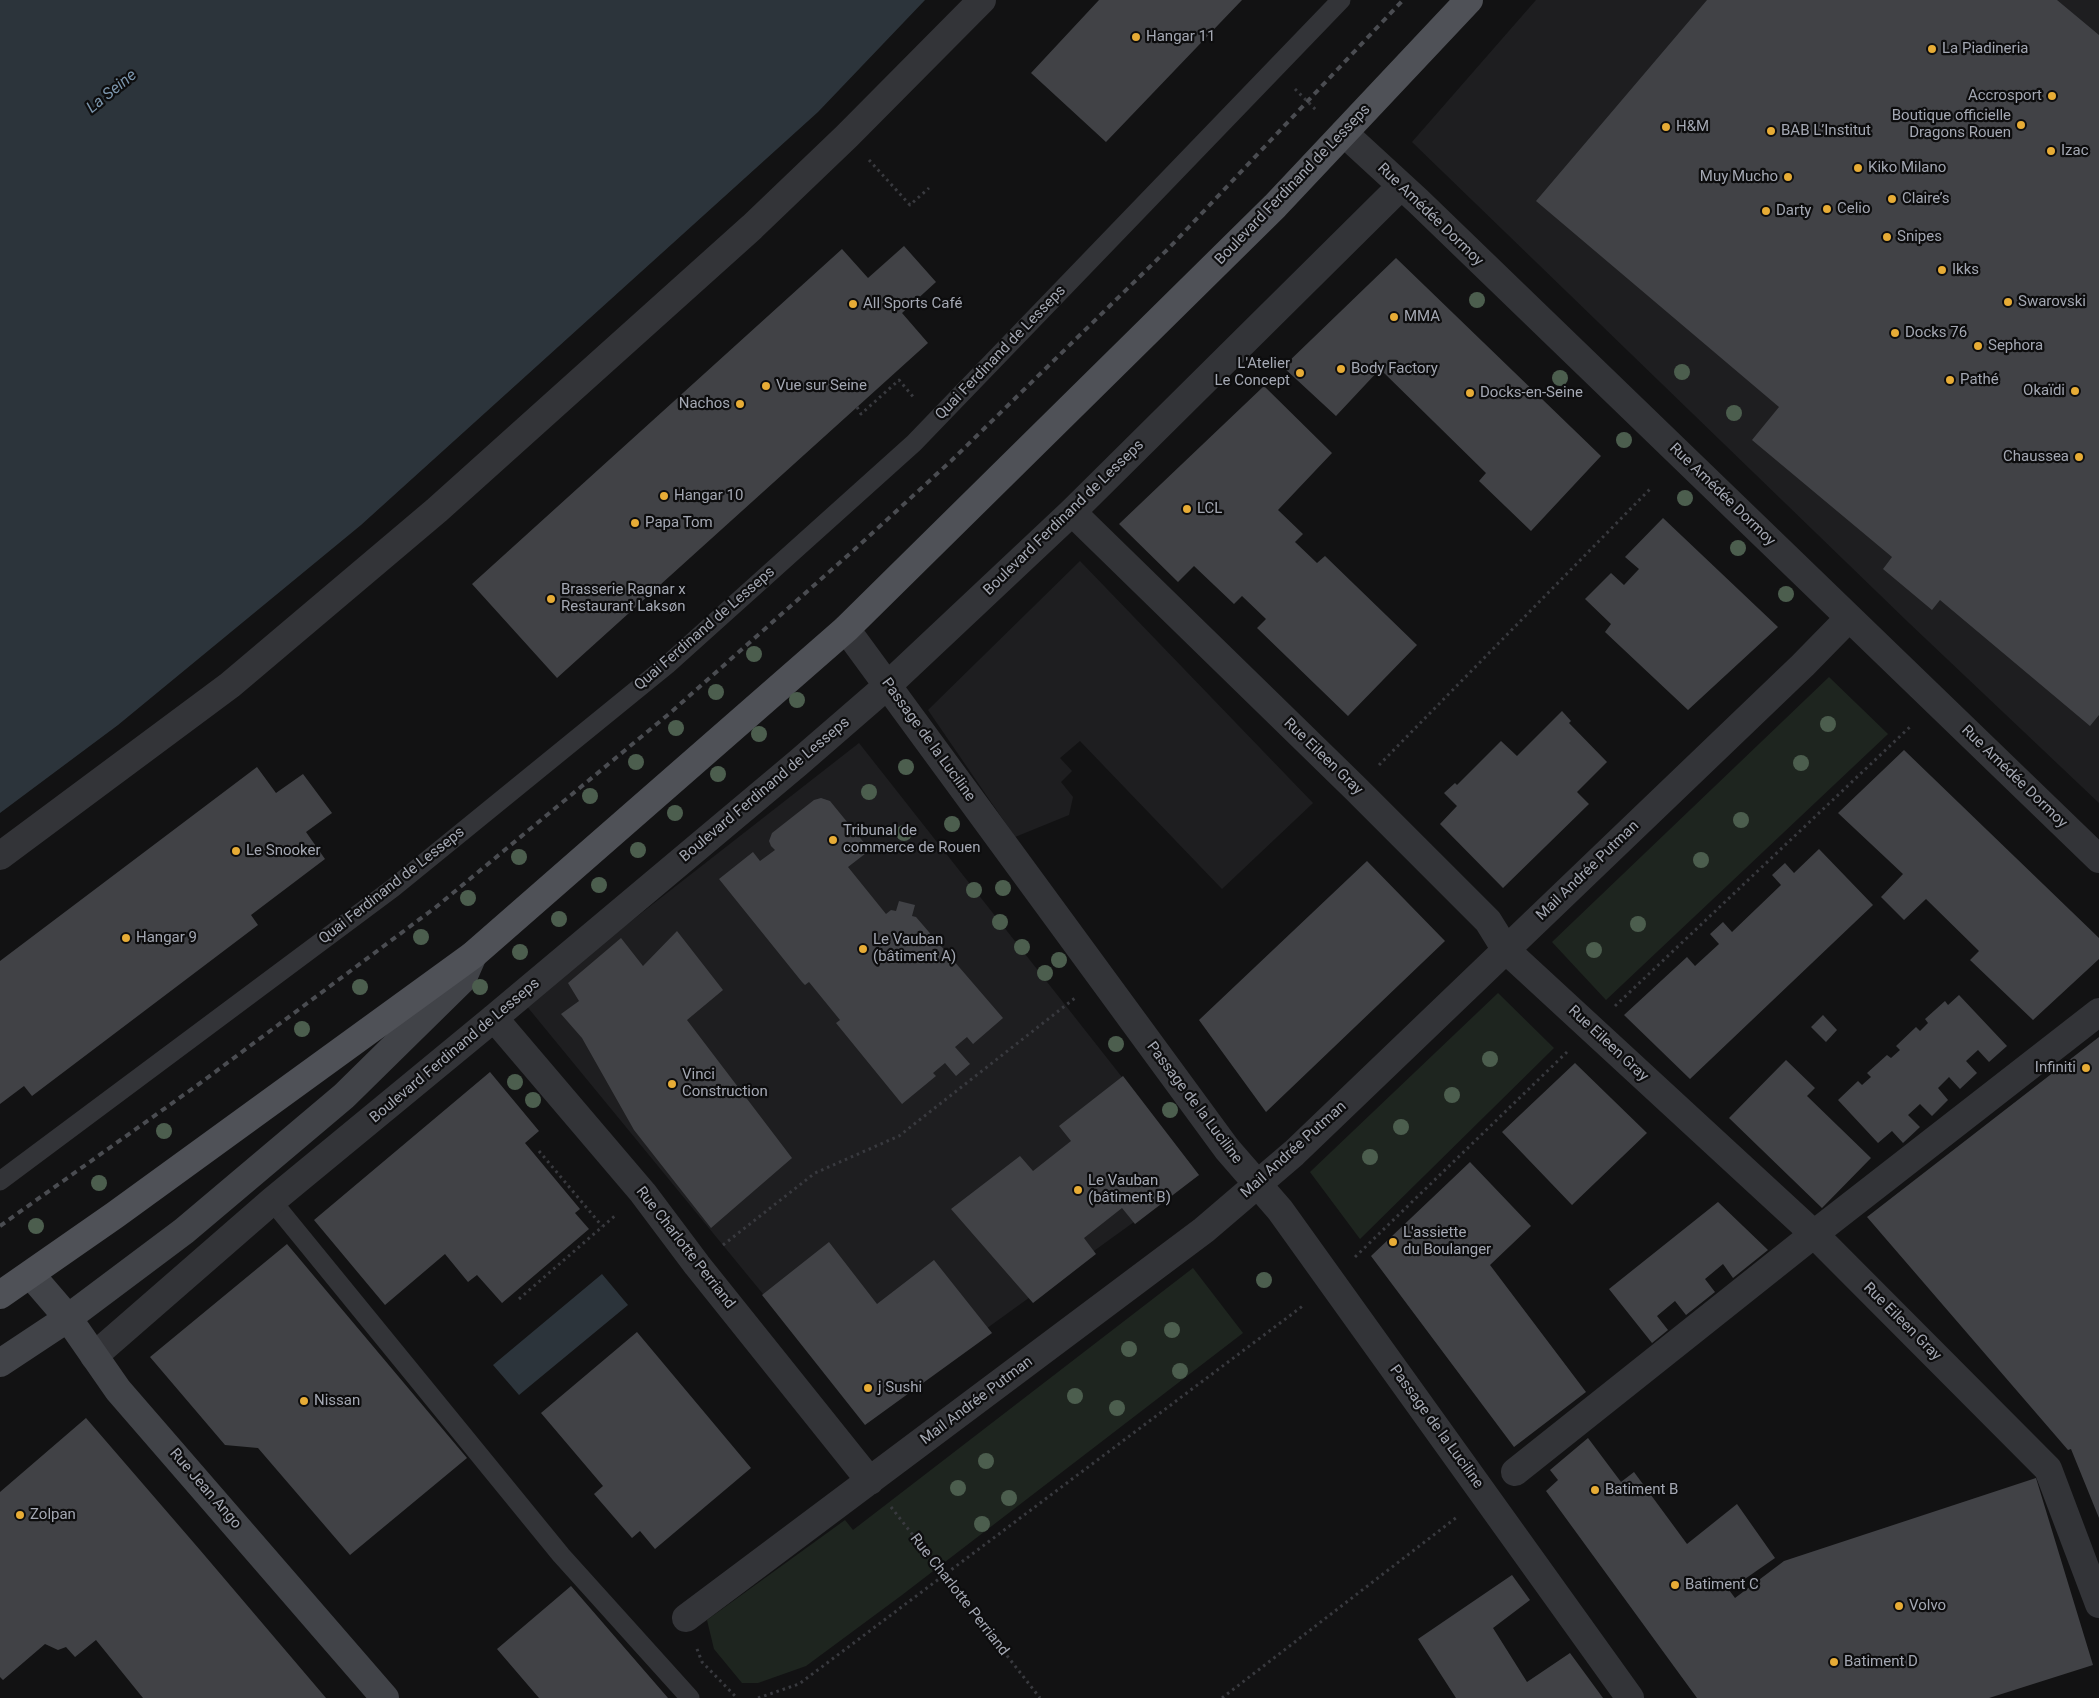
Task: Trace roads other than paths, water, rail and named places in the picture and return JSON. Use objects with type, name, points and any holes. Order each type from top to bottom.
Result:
[{"type":"main road","name":"Boulevard Ferdinand de Lesseps","points":[[0,1295],[31,1275],[474,955],[846,629],[1275,206],[1469,0]]},
{"type":"street","points":[[0,856],[230,685],[437,510],[752,226],[847,136],[982,0]]},
{"type":"street","name":"Rue Amédée Dormoy","points":[[1344,133],[2099,859]]},
{"type":"street","name":"Boulevard Ferdinand de Lesseps","points":[[94,1356],[272,1201],[494,1018],[888,685],[1072,512],[1401,186]]},
{"type":"street","name":"Rue Eileen Gray","points":[[1072,512],[1356,789],[1488,921],[1506,950],[1814,1234],[2048,1469],[2099,1604]]},
{"type":"street","name":"Mail Andrée Putman","points":[[686,1618],[1204,1230],[1294,1153],[1849,618]]},
{"type":"street","name":"Passage de la Luciline","points":[[846,629],[1227,1150],[1280,1210],[1630,1698]]},
{"type":"street","name":"Boulevard Ferdinand de Lesseps","points":[[0,1363],[68,1318],[184,1231],[344,1096],[462,980],[474,955]]},
{"type":"street","points":[[1515,1472],[1814,1234],[2099,1012]]},
{"type":"street","name":"Rue Charlotte Perriand","points":[[494,1018],[643,1193],[697,1265],[870,1481]]},
{"type":"street","name":"Rue Jean Ango","points":[[31,1275],[68,1318],[118,1390],[385,1698]]},
{"type":"lane","name":"Quai Ferdinand de Lesseps","points":[[0,1181],[393,888],[667,665],[914,443],[1341,0]]},
{"type":"lane","points":[[272,1201],[561,1555],[690,1698]]},
{"type":"water","name":"La Seine","points":[[0,0],[925,0],[818,112],[361,525],[118,725],[0,813]]},
{"type":"water","points":[[602,1274],[628,1305],[519,1395],[493,1365]]},
{"type":"railway","points":[[0,1226],[199,1084],[436,907],[670,713],[951,461],[1170,247],[1403,0]]},
{"type":"place","name":"Hangar 11","points":[[1136,37]]},
{"type":"place","name":"La Piadineria","points":[[1932,49]]},
{"type":"place","name":"Accrosport","points":[[2052,96]]},
{"type":"place","name":"Boutique officielle Dragons Rouen","points":[[2021,125]]},
{"type":"place","name":"H&M","points":[[1666,127]]},
{"type":"place","name":"BAB L’Institut","points":[[1771,131]]},
{"type":"place","name":"Izac","points":[[2051,151]]},
{"type":"place","name":"Kiko Milano","points":[[1858,168]]},
{"type":"place","name":"Muy Mucho","points":[[1788,177]]},
{"type":"place","name":"Claire’s","points":[[1892,199]]},
{"type":"place","name":"Celio","points":[[1827,209]]},
{"type":"place","name":"Darty","points":[[1766,211]]},
{"type":"place","name":"Snipes","points":[[1887,237]]},
{"type":"place","name":"Ikks","points":[[1942,270]]},
{"type":"place","name":"Swarovski","points":[[2008,302]]},
{"type":"place","name":"All Sports Café","points":[[853,304]]},
{"type":"place","name":"MMA","points":[[1394,317]]},
{"type":"place","name":"Docks 76","points":[[1895,333]]},
{"type":"place","name":"Sephora","points":[[1978,346]]},
{"type":"place","name":"Body Factory","points":[[1341,369]]},
{"type":"place","name":"L'Atelier Le Concept","points":[[1300,373]]},
{"type":"place","name":"Pathé","points":[[1950,380]]},
{"type":"place","name":"Vue sur Seine","points":[[766,386]]},
{"type":"place","name":"Okaïdi","points":[[2075,391]]},
{"type":"place","name":"Docks-en-Seine","points":[[1470,393]]},
{"type":"place","name":"Nachos","points":[[740,404]]},
{"type":"place","name":"Chaussea","points":[[2079,457]]},
{"type":"place","name":"Hangar 10","points":[[664,496]]},
{"type":"place","name":"LCL","points":[[1187,509]]},
{"type":"place","name":"Papa Tom","points":[[635,523]]},
{"type":"place","name":"Brasserie Ragnar x Restaurant Laksøn","points":[[551,599]]},
{"type":"place","name":"Tribunal de commerce de Rouen","points":[[833,840]]},
{"type":"place","name":"Le Snooker","points":[[236,851]]},
{"type":"place","name":"Hangar 9","points":[[126,938]]},
{"type":"place","name":"Le Vauban (bâtiment A)","points":[[863,949]]},
{"type":"place","name":"Infiniti","points":[[2086,1068]]},
{"type":"place","name":"Vinci Construction","points":[[672,1084]]},
{"type":"place","name":"Le Vauban (bâtiment B)","points":[[1078,1190]]},
{"type":"place","name":"L'assiette du Boulanger","points":[[1393,1242]]},
{"type":"place","name":"j Sushi","points":[[868,1388]]},
{"type":"place","name":"Nissan","points":[[304,1401]]},
{"type":"place","name":"Batiment B","points":[[1595,1490]]},
{"type":"place","name":"Zolpan","points":[[20,1515]]},
{"type":"place","name":"Batiment C","points":[[1675,1585]]},
{"type":"place","name":"Volvo","points":[[1899,1606]]},
{"type":"place","name":"Batiment D","points":[[1834,1662]]}]
